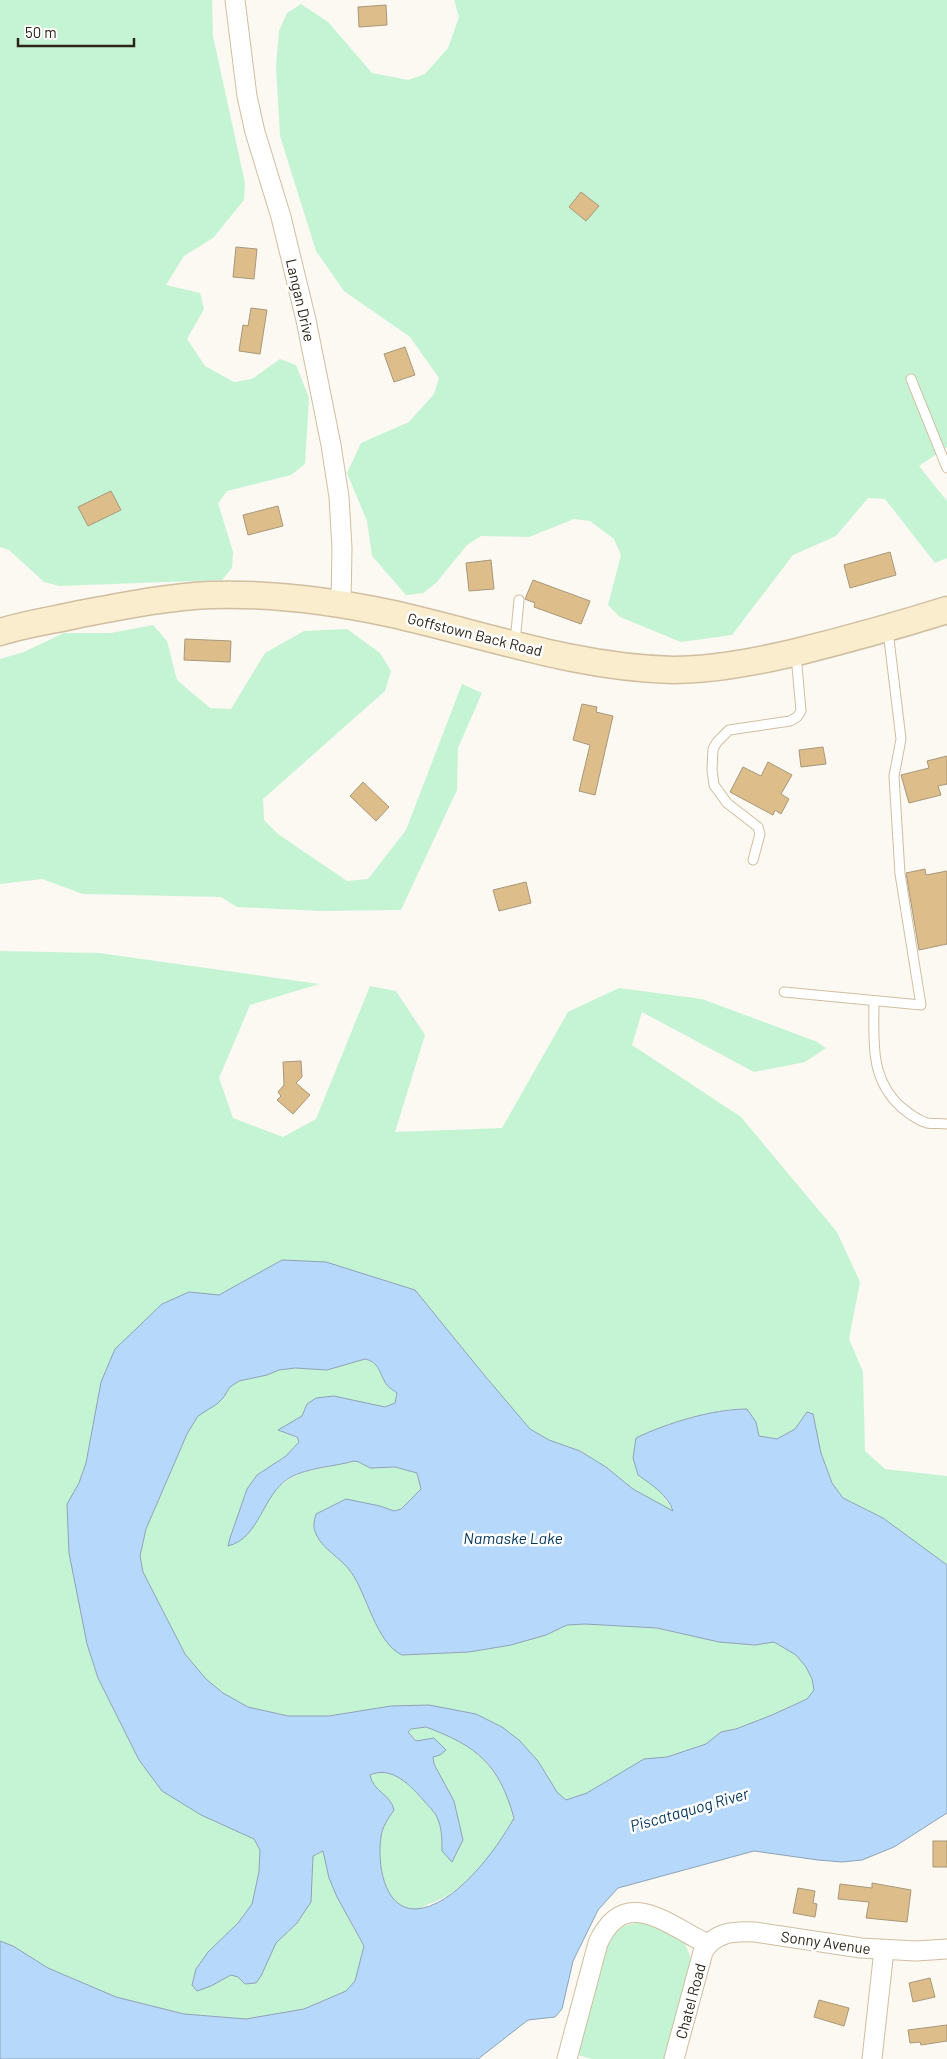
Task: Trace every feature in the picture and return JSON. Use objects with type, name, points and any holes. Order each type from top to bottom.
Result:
[{"type":"main road","name":"Goffstown Back Road","points":[[0,632],[156,600],[209,595],[296,598],[393,614],[514,645],[602,663],[636,668],[676,670],[734,664],[796,652],[888,628],[947,610]]},
{"type":"street","name":"Langan Drive","points":[[235,0],[243,70],[253,123],[281,217],[308,329],[331,445],[339,498],[342,548],[341,604]]},
{"type":"street","points":[[567,2059],[598,1942],[606,1928],[614,1920],[629,1913],[647,1913],[708,1944]]},
{"type":"street","name":"Sonny Avenue","points":[[708,1944],[715,1938],[727,1933],[755,1932],[843,1946],[884,1950],[947,1950]]},
{"type":"street","name":"Chatel Road","points":[[674,2059],[699,1966],[708,1944]]},
{"type":"street","points":[[872,2059],[884,1950]]},
{"type":"lane","points":[[911,379],[947,468]]},
{"type":"lane","points":[[514,645],[520,600]]},
{"type":"lane","points":[[784,992],[921,1005],[900,874],[894,776],[902,739],[888,628]]},
{"type":"lane","points":[[753,860],[760,834],[753,822],[719,794],[714,785],[712,755],[717,742],[729,730],[790,721],[797,717],[801,711],[796,652]]},
{"type":"lane","points":[[874,1001],[875,1062],[881,1082],[893,1099],[909,1114],[928,1123],[947,1124]]},
{"type":"green space","points":[[0,0],[212,0],[213,36],[245,183],[244,200],[213,238],[184,256],[166,285],[200,293],[204,309],[187,339],[205,366],[234,382],[252,379],[280,359],[296,365],[309,398],[305,464],[291,475],[227,491],[218,503],[233,552],[232,568],[222,580],[59,586],[44,582],[9,550],[0,547]]},
{"type":"green space","points":[[454,0],[947,0],[947,447],[919,466],[947,501],[947,558],[935,563],[885,499],[868,498],[836,536],[793,555],[732,635],[681,642],[620,617],[608,605],[621,555],[614,539],[590,521],[574,519],[529,537],[481,536],[467,545],[436,583],[423,593],[406,595],[372,556],[367,521],[347,473],[361,443],[409,422],[434,394],[439,378],[410,337],[344,291],[316,251],[280,136],[276,66],[279,31],[287,13],[301,4],[328,22],[372,73],[408,80],[425,74],[448,48],[459,17]]},
{"type":"green space","points":[[153,625],[167,641],[177,680],[210,708],[231,709],[265,653],[304,631],[347,629],[380,653],[391,671],[385,691],[263,799],[264,820],[278,834],[347,881],[368,879],[406,830],[462,684],[482,693],[458,748],[457,790],[401,910],[320,911],[237,907],[221,897],[83,894],[42,879],[0,884],[0,659],[24,652],[64,633],[111,633]]},
{"type":"green space","points":[[0,951],[99,953],[319,984],[250,1005],[219,1078],[233,1118],[283,1137],[316,1119],[370,986],[396,991],[425,1035],[395,1132],[502,1128],[568,1012],[619,988],[702,999],[815,1041],[826,1048],[805,1062],[754,1072],[642,1012],[632,1045],[741,1117],[837,1232],[860,1282],[849,1339],[863,1372],[865,1451],[885,1469],[947,1476],[947,1565],[883,1518],[843,1498],[832,1483],[807,1412],[795,1429],[777,1439],[759,1437],[756,1422],[747,1409],[730,1409],[697,1417],[638,1475],[659,1489],[674,1512],[633,1489],[606,1467],[580,1451],[549,1440],[530,1429],[415,1290],[326,1262],[282,1260],[219,1295],[188,1292],[101,1382],[86,1463],[79,1483],[67,1504],[87,1644],[98,1678],[139,1760],[162,1790],[201,1815],[254,1839],[260,1850],[259,1872],[252,1904],[238,1923],[208,1952],[196,1969],[211,1986],[231,1975],[238,1977],[245,1984],[261,1976],[276,1943],[297,1923],[313,1867],[313,1855],[323,1851],[339,1900],[364,1946],[355,1982],[346,1991],[304,2009],[246,2019],[184,2014],[116,1997],[48,1968],[13,1946],[0,1941]]},
{"type":"green space","points":[[365,1359],[370,1360],[376,1365],[386,1384],[397,1393],[395,1403],[385,1408],[334,1396],[307,1404],[302,1416],[279,1430],[297,1438],[299,1442],[286,1456],[257,1475],[247,1489],[230,1538],[256,1523],[265,1504],[275,1490],[289,1479],[304,1472],[354,1461],[370,1468],[395,1467],[417,1473],[421,1489],[400,1509],[394,1511],[380,1506],[313,1525],[316,1533],[325,1545],[352,1573],[380,1631],[385,1639],[402,1655],[469,1652],[511,1645],[546,1635],[567,1625],[585,1624],[657,1628],[719,1642],[755,1645],[774,1642],[796,1655],[806,1667],[812,1679],[814,1690],[807,1699],[736,1729],[721,1732],[707,1744],[667,1757],[644,1759],[587,1793],[566,1800],[557,1792],[538,1761],[502,1727],[476,1714],[429,1705],[391,1706],[329,1716],[288,1716],[248,1707],[223,1693],[206,1679],[185,1654],[143,1572],[140,1556],[146,1529],[187,1434],[198,1416],[223,1398],[230,1387],[239,1381],[267,1375],[279,1370],[295,1368],[327,1370]]},
{"type":"green space","points":[[426,1727],[459,1742],[483,1759],[493,1770],[501,1784],[514,1818],[489,1857],[468,1880],[443,1898],[415,1909],[404,1907],[396,1901],[389,1893],[384,1882],[380,1858],[381,1837],[384,1826],[394,1810],[389,1800],[375,1785],[370,1775],[386,1773],[394,1775],[414,1790],[437,1817],[441,1829],[442,1851],[452,1861],[463,1840],[454,1801],[434,1764],[433,1757],[408,1732],[411,1729]]},
{"type":"green space","points":[[637,1923],[651,1923],[685,1943],[691,1959],[665,2059],[592,2059],[574,2054],[605,1942],[619,1927]]},
{"type":"water","name":"Namaske Lake","points":[[282,1260],[326,1262],[415,1290],[530,1429],[549,1440],[580,1451],[606,1467],[633,1489],[673,1511],[663,1495],[638,1475],[633,1458],[636,1438],[662,1427],[705,1414],[747,1409],[756,1422],[759,1436],[777,1439],[795,1429],[807,1412],[813,1414],[821,1453],[832,1483],[843,1498],[883,1518],[947,1565],[947,1813],[894,1847],[862,1860],[842,1862],[818,1860],[754,1851],[618,1888],[598,1910],[573,1961],[562,2009],[555,2017],[528,2020],[478,2059],[0,2059],[0,1941],[13,1946],[48,1968],[116,1997],[184,2014],[246,2019],[304,2009],[346,1991],[355,1981],[364,1946],[337,1897],[329,1878],[323,1851],[313,1856],[311,1902],[297,1923],[276,1943],[256,1983],[245,1984],[238,1977],[231,1975],[197,1991],[192,1985],[196,1969],[208,1952],[238,1923],[252,1904],[259,1872],[260,1850],[254,1839],[201,1815],[162,1791],[139,1760],[98,1678],[87,1644],[69,1553],[67,1504],[79,1483],[86,1463],[101,1382],[115,1349],[162,1304],[189,1292],[219,1295]],"holes":[[[365,1359],[370,1360],[376,1365],[386,1384],[397,1393],[395,1403],[385,1407],[334,1396],[316,1398],[307,1404],[302,1416],[278,1430],[297,1437],[299,1442],[286,1456],[257,1475],[247,1489],[228,1546],[239,1541],[247,1534],[280,1485],[297,1474],[354,1461],[370,1468],[395,1467],[417,1473],[421,1489],[401,1509],[394,1511],[346,1499],[316,1514],[314,1527],[315,1533],[323,1545],[342,1562],[357,1581],[385,1640],[402,1655],[469,1652],[511,1645],[546,1635],[567,1625],[585,1624],[657,1628],[719,1642],[755,1645],[774,1642],[796,1655],[806,1667],[812,1679],[814,1690],[807,1699],[736,1729],[721,1732],[706,1744],[667,1757],[644,1759],[587,1793],[566,1800],[557,1792],[538,1761],[519,1740],[502,1727],[476,1714],[429,1705],[391,1706],[329,1716],[288,1716],[248,1707],[223,1693],[206,1679],[185,1654],[143,1572],[140,1556],[146,1529],[187,1434],[198,1416],[217,1404],[230,1387],[239,1381],[267,1375],[279,1370],[295,1368],[327,1370]],[[426,1727],[459,1742],[483,1759],[493,1770],[501,1784],[514,1818],[497,1845],[473,1875],[459,1888],[445,1899],[430,1906],[415,1909],[404,1907],[396,1901],[389,1893],[384,1882],[380,1858],[381,1837],[384,1826],[394,1810],[389,1800],[372,1781],[370,1775],[378,1773],[393,1775],[401,1779],[420,1796],[439,1821],[442,1851],[452,1862],[463,1840],[454,1801],[434,1764],[433,1757],[440,1755],[446,1750],[434,1738],[416,1741],[408,1732],[411,1729]]]},
{"type":"building","points":[[386,5],[387,25],[359,27],[358,7]]},
{"type":"building","points":[[581,192],[599,206],[586,221],[569,207]]},
{"type":"building","points":[[236,247],[257,249],[254,279],[233,277]]},
{"type":"building","points":[[251,308],[267,310],[260,354],[239,351],[243,325],[248,326]]},
{"type":"building","points":[[405,347],[415,375],[394,382],[384,354]]},
{"type":"building","points":[[111,491],[121,510],[88,526],[78,507]]},
{"type":"building","points":[[278,506],[283,526],[248,535],[243,515]]},
{"type":"building","points":[[890,552],[896,575],[850,588],[844,565]]},
{"type":"building","points":[[491,560],[494,589],[469,591],[466,563]]},
{"type":"building","points":[[533,580],[590,601],[581,624],[534,607],[535,603],[525,599]]},
{"type":"building","points":[[185,639],[231,641],[230,662],[184,660]]},
{"type":"building","points":[[582,704],[597,707],[596,712],[613,716],[595,795],[579,791],[590,745],[573,740]]},
{"type":"building","points":[[823,747],[826,764],[801,767],[799,750]]},
{"type":"building","points":[[947,756],[947,784],[938,786],[941,795],[909,803],[901,775],[929,768],[927,761]]},
{"type":"building","points":[[768,762],[792,775],[781,794],[789,799],[781,814],[775,810],[773,815],[730,792],[743,767],[761,776]]},
{"type":"building","points":[[363,782],[389,807],[376,821],[350,796]]},
{"type":"building","points":[[925,869],[926,875],[947,871],[947,944],[919,950],[906,873]]},
{"type":"building","points":[[526,882],[531,903],[499,911],[493,890]]},
{"type":"building","points":[[301,1061],[302,1077],[296,1083],[310,1095],[293,1114],[277,1100],[281,1096],[278,1092],[284,1085],[283,1062]]},
{"type":"building","points":[[933,1841],[947,1841],[947,1867],[933,1867]]},
{"type":"building","points":[[872,1883],[911,1890],[907,1922],[866,1918],[869,1902],[838,1899],[840,1884],[872,1888]]},
{"type":"building","points":[[798,1888],[815,1891],[813,1903],[817,1904],[815,1917],[793,1913]]},
{"type":"building","points":[[930,1978],[935,1997],[913,2002],[909,1983]]},
{"type":"building","points":[[819,2000],[849,2008],[844,2026],[814,2017]]},
{"type":"building","points":[[947,2025],[947,2041],[921,2045],[920,2042],[910,2043],[908,2030]]},
{"type":"water label","name":"Piscataquog River","points":[[689,1809]]}]
